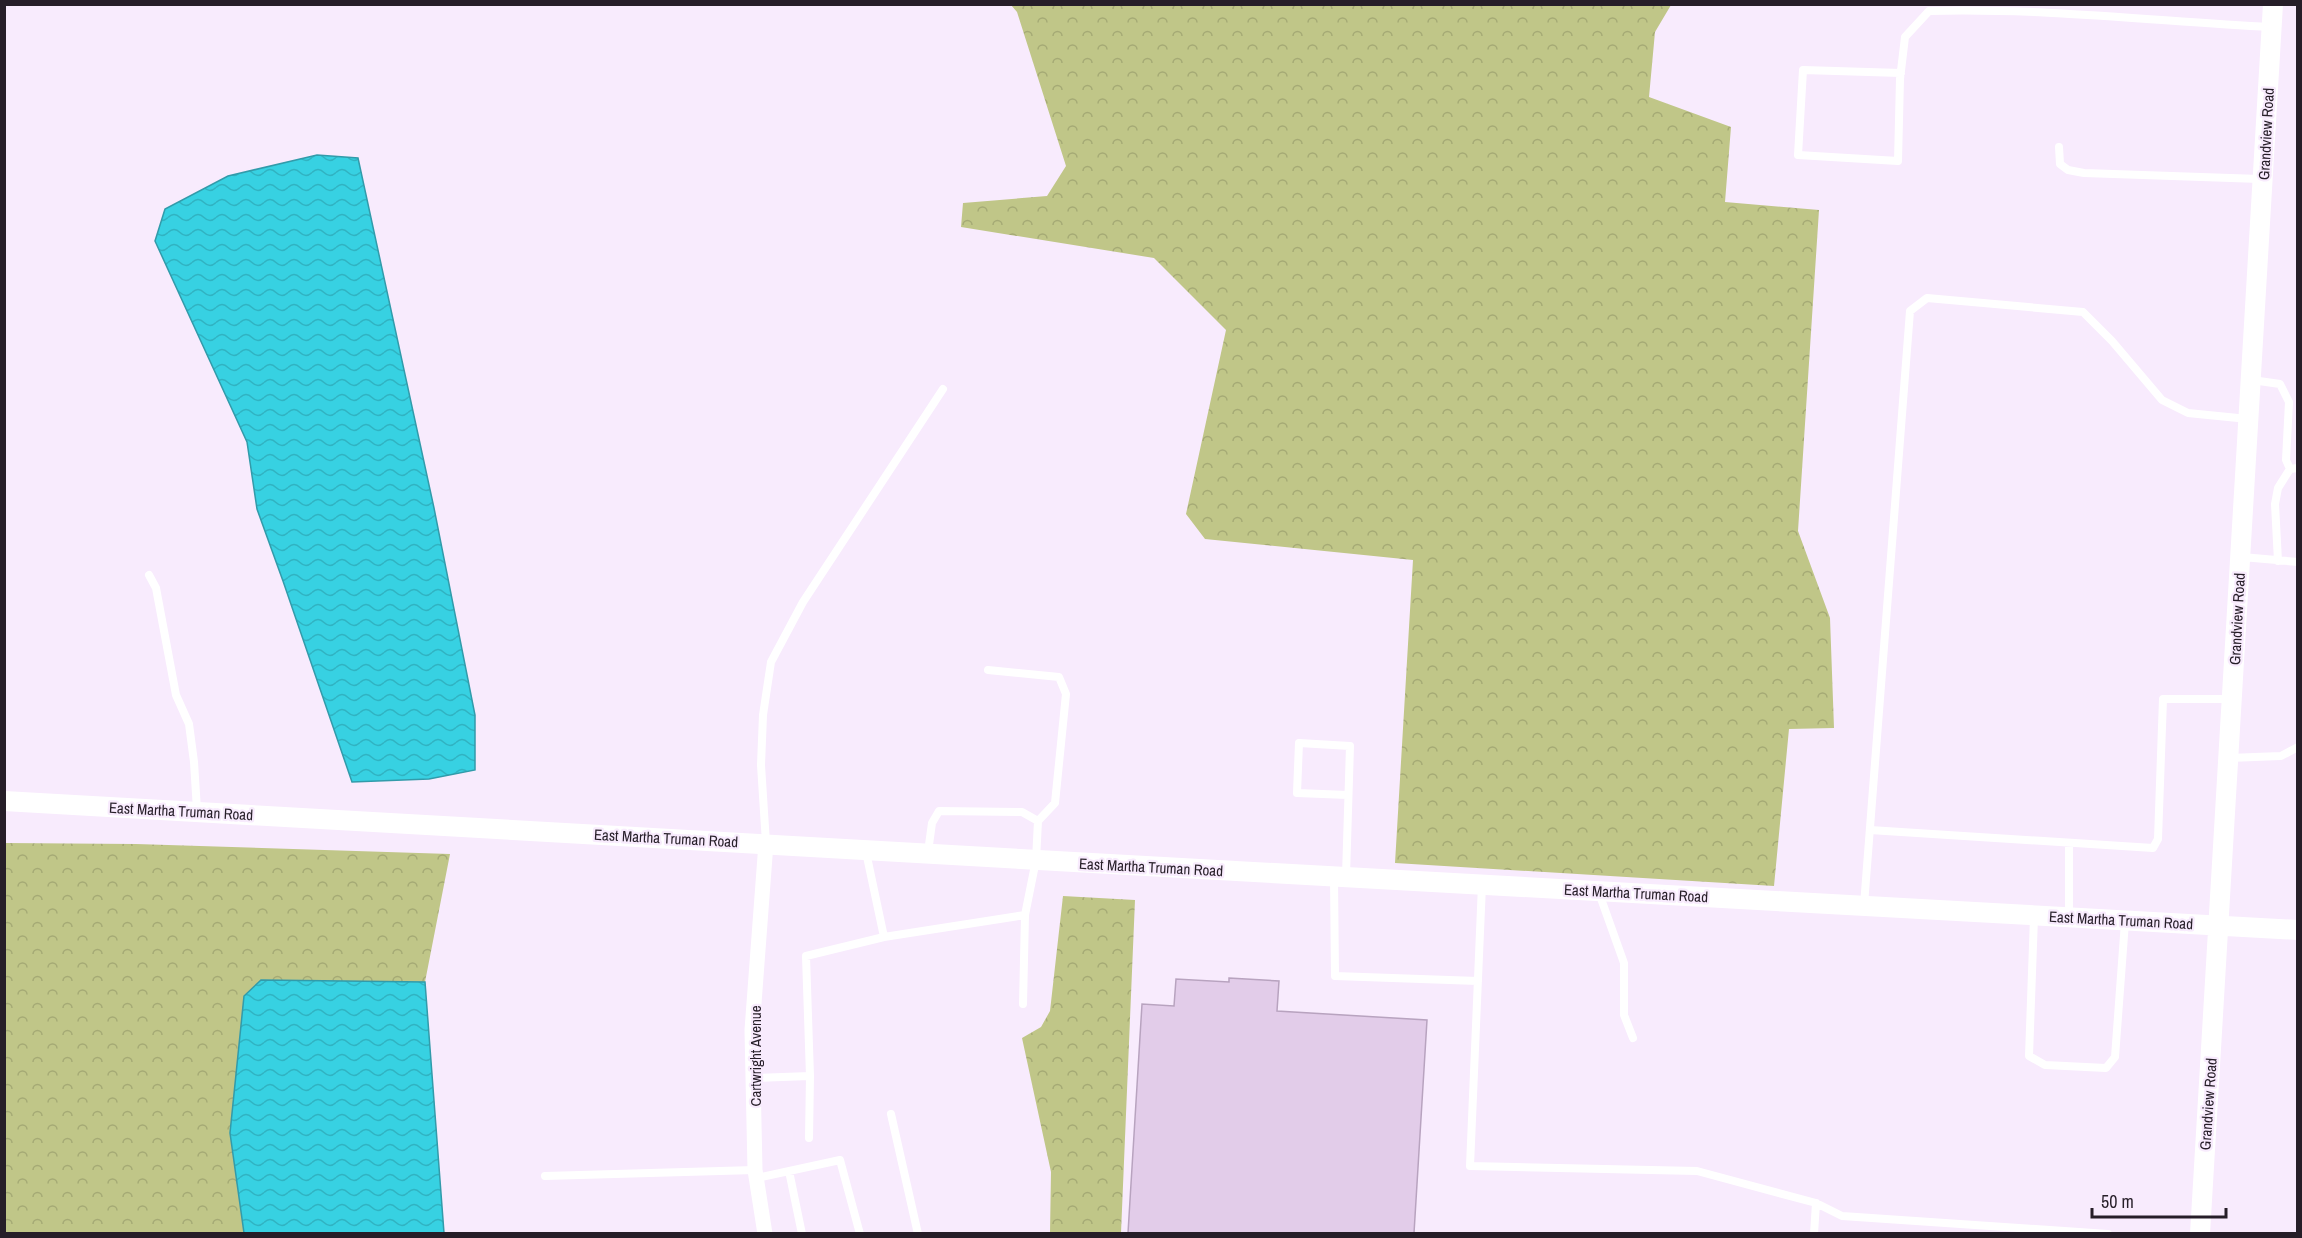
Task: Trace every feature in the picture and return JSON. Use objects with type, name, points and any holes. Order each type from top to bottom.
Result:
[{"type":"main road","name":"Grandview Road","points":[[2200,1233],[2273,4]]},
{"type":"main road","name":"East Martha Truman Road","points":[[4,801],[2298,930]]},
{"type":"street","name":"Cartwright Avenue","points":[[765,843],[752,1030],[756,1174],[765,1233]]},
{"type":"lane","points":[[1901,74],[1803,70],[1798,156],[1898,161],[1901,74],[1905,37],[1929,11],[1975,9],[2123,16],[2272,27]]},
{"type":"lane","points":[[2059,147],[2060,164],[2068,170],[2084,173],[2263,179]]},
{"type":"lane","points":[[1864,906],[1910,311],[1927,298],[2083,312],[2112,341],[2162,400],[2188,413],[2249,420]]},
{"type":"lane","points":[[2251,380],[2280,384],[2289,402],[2286,460],[2294,469],[2278,488],[2275,504],[2278,561]]},
{"type":"lane","points":[[765,843],[761,765],[762,715],[771,662],[802,602],[943,388]]},
{"type":"lane","points":[[2241,557],[2298,562]]},
{"type":"lane","points":[[149,575],[156,588],[176,695],[189,724],[197,812]]},
{"type":"lane","points":[[988,670],[1059,677],[1066,694],[1055,803],[1038,820],[1036,860],[1025,915],[1023,1004]]},
{"type":"lane","points":[[1870,830],[2153,848],[2158,839],[2163,699],[2233,699]]},
{"type":"lane","points":[[1348,795],[1297,793],[1299,743],[1350,746],[1348,795],[1340,877],[1335,976],[1479,981]]},
{"type":"lane","points":[[2229,758],[2282,756],[2298,747]]},
{"type":"lane","points":[[927,853],[932,823],[939,811],[1022,812],[1038,820]]},
{"type":"lane","points":[[2069,843],[2069,917]]},
{"type":"lane","points":[[866,849],[884,937]]},
{"type":"lane","points":[[1482,885],[1470,1166],[1697,1171],[1816,1203],[1842,1216],[2108,1233]]},
{"type":"lane","points":[[1599,891],[1624,963],[1624,1015],[1633,1038]]},
{"type":"lane","points":[[809,1138],[810,1076],[806,956],[884,937],[1025,915]]},
{"type":"lane","points":[[2034,915],[2029,1056],[2045,1065],[2106,1068],[2115,1057],[2125,920]]},
{"type":"lane","points":[[754,1078],[810,1076]]},
{"type":"lane","points":[[891,1114],[918,1233]]},
{"type":"lane","points":[[545,1176],[756,1174],[789,1171],[840,1160],[860,1233]]},
{"type":"lane","points":[[789,1171],[802,1233]]},
{"type":"lane","points":[[1814,1233],[1816,1203]]},
{"type":"green space","points":[[1011,5],[1671,5],[1655,32],[1649,97],[1731,127],[1725,202],[1819,210],[1798,531],[1830,618],[1834,728],[1789,729],[1774,886],[1395,863],[1413,560],[1205,539],[1186,514],[1226,330],[1154,258],[961,227],[963,203],[1047,196],[1066,166],[1017,12]]},
{"type":"green space","points":[[5,843],[136,844],[450,854],[425,982],[261,980],[230,1133],[244,1233],[5,1234]]},
{"type":"green space","points":[[1063,896],[1135,900],[1121,1233],[1050,1233],[1051,1172],[1022,1038],[1041,1027],[1050,1011]]},
{"type":"water","points":[[317,155],[358,158],[434,508],[475,715],[475,770],[429,779],[352,782],[257,509],[247,442],[155,241],[165,209],[228,176]]},
{"type":"water","points":[[261,980],[425,982],[444,1233],[244,1233],[230,1133],[244,996]]},
{"type":"building","points":[[1229,978],[1279,981],[1277,1011],[1427,1020],[1414,1233],[1128,1233],[1142,1004],[1174,1006],[1176,979],[1229,982]]}]
